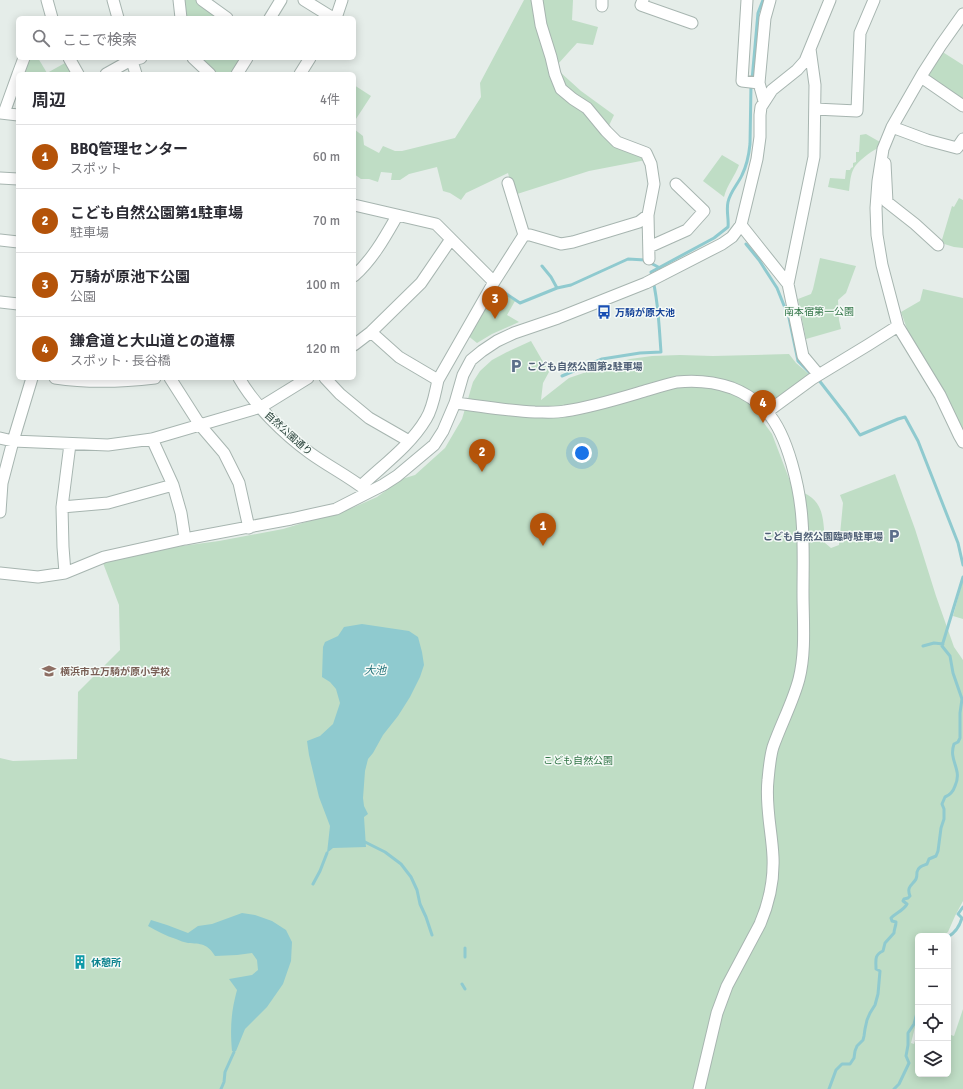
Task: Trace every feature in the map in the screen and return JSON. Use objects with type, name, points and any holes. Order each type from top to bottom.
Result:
[{"type":"street","points":[[47,0],[51,16]]},
{"type":"street","points":[[113,0],[117,16]]},
{"type":"street","points":[[179,0],[181,16]]},
{"type":"street","points":[[202,0],[224,16]]},
{"type":"street","points":[[271,16],[281,0]]},
{"type":"street","points":[[304,0],[330,16]]},
{"type":"street","points":[[337,16],[342,0]]},
{"type":"street","points":[[537,0],[541,25],[555,74],[561,89],[587,108],[617,142],[646,153],[651,164],[654,184],[648,215],[649,259]]},
{"type":"street","points":[[643,0],[641,5],[692,23]]},
{"type":"street","points":[[747,0],[742,80],[753,82]]},
{"type":"street","points":[[764,101],[753,82],[765,18],[770,0]]},
{"type":"street","points":[[365,489],[383,485],[397,476],[434,445],[443,431],[471,360],[482,350],[514,333],[558,318],[652,280],[722,244],[732,237],[741,225],[757,159],[760,137],[761,107],[772,90],[797,70],[805,61],[830,0]]},
{"type":"street","points":[[815,110],[858,111],[860,33],[874,0]]},
{"type":"street","points":[[963,14],[941,45],[892,127],[883,149],[876,208],[877,235],[882,265],[898,326],[940,395],[963,442]]},
{"type":"street","points":[[810,48],[815,85],[814,157],[788,284],[803,356],[815,377]]},
{"type":"street","points":[[19,72],[23,60]]},
{"type":"street","points":[[70,60],[77,72]]},
{"type":"street","points":[[110,72],[131,60]]},
{"type":"street","points":[[135,60],[136,72]]},
{"type":"street","points":[[195,60],[208,72]]},
{"type":"street","points":[[239,72],[246,60]]},
{"type":"street","points":[[301,72],[309,60]]},
{"type":"street","points":[[921,77],[963,106]]},
{"type":"street","points":[[16,79],[2,113],[16,115]]},
{"type":"street","points":[[892,127],[927,140],[957,148],[963,139]]},
{"type":"street","points":[[883,149],[886,168],[887,202],[915,224],[938,245]]},
{"type":"street","points":[[0,178],[16,179]]},
{"type":"street","points":[[0,573],[38,577],[65,574],[104,557],[185,539],[249,528],[336,509],[365,489],[409,441],[427,418],[438,380],[494,282],[524,235],[508,183]]},
{"type":"street","points":[[649,247],[687,230],[704,211],[676,184]]},
{"type":"street","points":[[356,206],[436,224],[494,282]]},
{"type":"street","points":[[524,235],[562,244],[639,222],[648,215]]},
{"type":"street","points":[[356,274],[363,268],[380,246],[398,216]]},
{"type":"street","points":[[741,225],[788,284]]},
{"type":"street","points":[[356,343],[371,332],[421,283],[451,239]]},
{"type":"street","points":[[0,240],[16,242]]},
{"type":"street","points":[[0,302],[16,304]]},
{"type":"street","points":[[768,412],[815,377],[868,346],[898,326]]},
{"type":"street","points":[[371,332],[399,357],[438,380]]},
{"type":"street","points":[[0,512],[2,483],[31,380]]},
{"type":"street","points":[[67,380],[94,382],[128,380]]},
{"type":"street","points":[[171,380],[200,425],[224,453],[239,483],[249,528]]},
{"type":"street","name":"自然公園通り","points":[[240,380],[244,387],[282,430],[310,453],[365,489]]},
{"type":"street","points":[[0,438],[13,441],[108,445],[152,439],[261,407],[305,380]]},
{"type":"street","points":[[327,380],[340,394],[369,418],[409,441]]},
{"type":"street","points":[[454,403],[510,410],[542,412],[564,411],[587,407],[677,382],[695,381],[714,383],[734,389],[751,398],[768,412],[781,433],[796,480],[802,519],[803,652],[796,690],[773,747],[767,782],[773,857],[772,881],[769,897],[760,924],[727,986],[717,1013],[699,1089]]},
{"type":"street","points":[[152,439],[173,485],[181,513],[185,539]]},
{"type":"street","points":[[65,574],[62,507],[70,444]]},
{"type":"street","points":[[62,507],[108,503],[173,485]]},
{"type":"green space","points":[[182,0],[197,0],[219,16],[185,16]]},
{"type":"green space","points":[[524,0],[573,0],[572,20],[598,27],[593,45],[577,43],[558,64],[560,72],[581,91],[614,115],[605,134],[641,153],[646,160],[589,171],[514,195],[508,173],[466,193],[461,200],[450,193],[443,191],[437,167],[409,174],[400,180],[391,180],[392,173],[381,172],[378,182],[369,179],[361,179],[356,175],[356,131],[363,136],[364,145],[379,153],[383,146],[395,151],[402,151],[455,138],[481,97],[480,83]]},
{"type":"green space","points":[[941,51],[963,65],[963,102],[926,76]]},
{"type":"green space","points":[[26,60],[39,60],[46,72],[23,72]]},
{"type":"green space","points":[[200,60],[242,60],[235,72],[213,72]]},
{"type":"green space","points":[[65,63],[71,72],[49,72]]},
{"type":"green space","points":[[356,86],[371,96],[356,119]]},
{"type":"green space","points":[[866,134],[880,142],[878,148],[858,162],[854,168],[849,191],[828,187],[830,178],[845,179],[846,170],[850,170],[853,167],[853,163],[856,162],[856,152],[859,152],[860,135]]},
{"type":"green space","points":[[722,155],[739,165],[724,197],[703,181]]},
{"type":"green space","points":[[959,198],[963,200],[963,248],[941,243],[952,206],[954,207]]},
{"type":"green space","name":"南本宿第一公園","points":[[820,258],[856,266],[846,293],[838,300],[841,329],[806,339],[798,299],[811,294]]},
{"type":"green space","points":[[496,288],[515,301],[507,315],[519,322],[492,334],[477,343],[467,335]]},
{"type":"green space","points":[[923,289],[963,298],[963,438],[912,343],[901,312],[920,301]]},
{"type":"green space","name":"こども自然公園","points":[[531,341],[549,372],[543,383],[541,400],[569,378],[630,359],[652,356],[680,355],[713,356],[789,354],[796,363],[810,375],[774,400],[761,419],[772,434],[793,489],[803,492],[811,497],[820,508],[824,524],[825,543],[831,548],[839,545],[843,503],[840,495],[895,474],[954,647],[963,660],[963,901],[947,933],[915,933],[915,1027],[911,1043],[914,1044],[915,1041],[915,1077],[951,1077],[951,1035],[954,1036],[963,1009],[963,1089],[0,1089],[0,758],[13,761],[77,759],[78,692],[120,650],[119,605],[103,563],[167,548],[219,541],[283,529],[352,508],[377,497],[402,479],[415,475],[445,448],[462,419],[473,382],[480,371],[492,360]]},
{"type":"green space","points":[[963,580],[963,619],[953,616]]},
{"type":"water","name":"大池","points":[[362,624],[409,631],[418,637],[424,665],[410,697],[368,759],[365,771],[363,798],[364,806],[368,814],[364,817],[366,847],[333,848],[327,853],[330,826],[319,797],[307,741],[320,736],[333,724],[340,703],[336,689],[330,682],[322,677],[323,647],[325,642],[338,636],[344,627]]},
{"type":"water","points":[[242,913],[255,915],[272,921],[286,930],[292,942],[291,961],[283,984],[267,1007],[245,1029],[236,1051],[232,1051],[231,1035],[233,1006],[237,990],[229,979],[252,975],[258,970],[257,960],[252,953],[215,956],[206,946],[180,941],[148,926],[151,920],[188,933],[198,926],[212,924]]},
{"type":"waterway","points":[[752,80],[758,13],[763,0]]},
{"type":"waterway","points":[[562,376],[602,359],[640,353],[661,352],[657,302],[651,272],[714,238],[728,227],[727,209],[729,198],[744,171],[749,152],[751,85]]},
{"type":"waterway","points":[[746,244],[759,260],[777,288],[789,318],[798,361],[810,373]]},
{"type":"waterway","points":[[496,287],[520,303],[557,288],[571,285],[628,259],[645,260],[660,268]]},
{"type":"waterway","points":[[542,266],[551,277],[557,288]]},
{"type":"waterway","points":[[818,379],[860,435],[905,417],[918,441],[958,543],[963,565]]},
{"type":"waterway","points":[[829,1089],[836,1070],[842,1064],[850,1064],[854,1058],[857,1046],[863,1040],[867,1020],[875,1005],[878,994],[880,971],[876,969],[877,956],[883,951],[885,943],[894,933],[896,922],[892,921],[891,918],[907,904],[903,901],[910,896],[909,888],[916,879],[918,869],[927,864],[929,859],[936,856],[944,819],[944,809],[942,804],[945,797],[953,790],[957,780],[957,770],[953,750],[954,744],[958,742],[960,738],[960,713],[962,699],[953,673],[950,656],[942,646],[963,577]]},
{"type":"waterway","points":[[923,646],[934,643],[943,644]]},
{"type":"waterway","points":[[365,842],[385,852],[401,864],[411,877],[417,890],[420,904],[432,935]]},
{"type":"waterway","points":[[313,884],[327,853]]},
{"type":"waterway","points":[[951,935],[960,923],[962,918],[958,914],[963,907]]},
{"type":"waterway","points":[[465,948],[465,957]]},
{"type":"waterway","points":[[462,984],[465,989]]},
{"type":"waterway","points":[[894,1089],[899,1084],[909,1063],[906,1056],[908,1033],[915,1020]]},
{"type":"waterway","points":[[221,1089],[224,1082],[225,1072],[234,1052]]},
{"type":"place","name":"万騎が原大池","points":[[604,312]]},
{"type":"place","name":"万騎が原池下公園","points":[[495,319]]},
{"type":"place","name":"こども自然公園第2駐車場","points":[[516,366]]},
{"type":"place","name":"鎌倉道と大山道との道標","points":[[763,423]]},
{"type":"place","name":"こども自然公園第1駐車場","points":[[482,472]]},
{"type":"place","name":"こども自然公園臨時駐車場","points":[[894,536]]},
{"type":"place","name":"BBQ管理センター","points":[[543,546]]},
{"type":"place","name":"横浜市立万騎が原小学校","points":[[49,671]]},
{"type":"place","name":"休憩所","points":[[80,962]]}]
